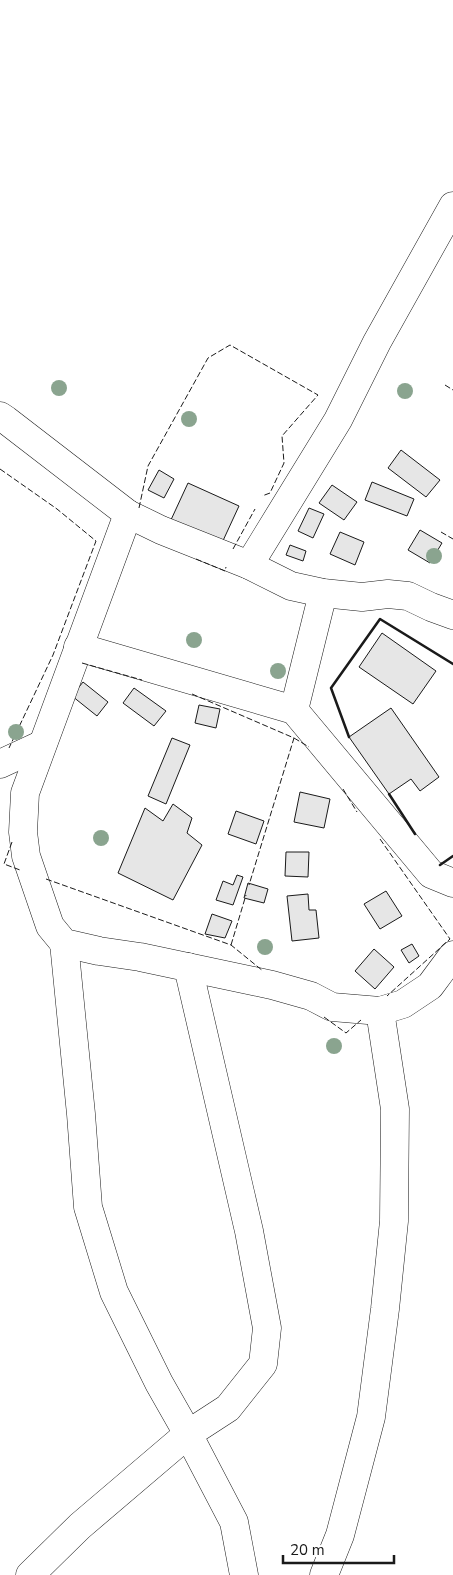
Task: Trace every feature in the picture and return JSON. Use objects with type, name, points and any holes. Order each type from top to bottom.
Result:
[{"type":"street","points":[[249,565],[338,420],[377,342],[453,206]]},
{"type":"street","points":[[0,416],[128,514],[161,530],[249,565],[291,586],[323,594],[362,598],[388,594],[408,596],[453,615]]},
{"type":"street","points":[[128,514],[25,793],[23,832],[26,856],[50,926],[64,943],[88,1207],[114,1292],[159,1383],[234,1522],[244,1575]]},
{"type":"street","points":[[294,710],[323,594]]},
{"type":"street","points":[[78,647],[294,710],[431,874],[453,883]]},
{"type":"street","points":[[0,764],[41,746]]},
{"type":"street","points":[[64,943],[99,952],[140,957],[272,985],[311,996],[332,1007],[380,1011],[403,1004],[430,986],[453,955]]},
{"type":"street","points":[[30,1575],[80,1526],[188,1434],[228,1408],[263,1364],[267,1328],[249,1231],[188,967]]},
{"type":"street","points":[[324,1575],[340,1535],[372,1417],[394,1221],[395,1109],[380,1011]]},
{"type":"building","points":[[401,450],[440,480],[426,497],[388,468]]},
{"type":"building","points":[[159,470],[174,479],[164,498],[148,490]]},
{"type":"building","points":[[372,482],[414,499],[407,516],[365,500]]},
{"type":"building","points":[[188,483],[239,506],[221,545],[170,522]]},
{"type":"building","points":[[332,485],[357,502],[344,520],[319,503]]},
{"type":"building","points":[[309,508],[324,514],[313,538],[298,531]]},
{"type":"building","points":[[420,530],[442,543],[430,563],[408,550]]},
{"type":"building","points":[[340,532],[364,542],[355,565],[330,554]]},
{"type":"building","points":[[290,545],[306,551],[303,561],[286,555]]},
{"type":"building","points":[[382,633],[436,671],[413,704],[359,667]]},
{"type":"building","points":[[83,682],[108,702],[97,716],[72,696]]},
{"type":"building","points":[[134,688],[166,711],[154,726],[123,703]]},
{"type":"building","points":[[199,705],[220,709],[216,728],[195,723]]},
{"type":"building","points":[[391,708],[439,777],[420,791],[411,779],[389,794],[349,737]]},
{"type":"building","points":[[172,738],[190,745],[166,804],[148,796]]},
{"type":"building","points":[[300,792],[330,799],[324,828],[294,822]]},
{"type":"building","points":[[173,804],[192,818],[187,833],[202,845],[173,900],[118,873],[145,808],[163,821]]},
{"type":"building","points":[[236,811],[264,821],[256,844],[228,834]]},
{"type":"building","points":[[286,852],[309,852],[308,877],[285,876]]},
{"type":"building","points":[[237,875],[243,877],[233,905],[216,900],[223,881],[233,885]]},
{"type":"building","points":[[248,883],[268,889],[264,903],[244,898]]},
{"type":"building","points":[[386,891],[402,916],[380,929],[364,904]]},
{"type":"building","points":[[308,894],[309,910],[316,910],[319,938],[292,941],[287,896]]},
{"type":"building","points":[[212,914],[232,921],[225,938],[205,934]]},
{"type":"building","points":[[412,944],[419,956],[409,963],[401,950]]},
{"type":"building","points":[[374,949],[394,967],[375,989],[355,971]]},
{"type":"fence","points":[[139,508],[148,466],[208,358],[230,345],[318,395],[282,436],[284,463],[270,493],[262,496]]},
{"type":"fence","points":[[445,385],[453,390]]},
{"type":"fence","points":[[0,469],[57,509],[96,541],[53,655],[9,748]]},
{"type":"fence","points":[[233,549],[255,509]]},
{"type":"fence","points":[[441,532],[453,539]]},
{"type":"fence","points":[[196,559],[225,571],[226,567]]},
{"type":"fence","points":[[82,663],[142,680]]},
{"type":"fence","points":[[192,694],[294,738],[249,885]]},
{"type":"fence","points":[[294,738],[309,747]]},
{"type":"fence","points":[[343,789],[357,812]]},
{"type":"fence","points":[[380,839],[450,939],[387,996]]},
{"type":"fence","points":[[12,842],[4,864],[20,870]]},
{"type":"fence","points":[[46,879],[231,945],[263,971]]},
{"type":"fence","points":[[231,945],[246,895]]},
{"type":"fence","points":[[324,1017],[346,1033],[361,1020]]},
{"type":"wall","points":[[349,737],[331,688],[380,619],[453,664]]},
{"type":"wall","points":[[389,794],[415,834]]},
{"type":"wall","points":[[440,865],[453,856]]}]
